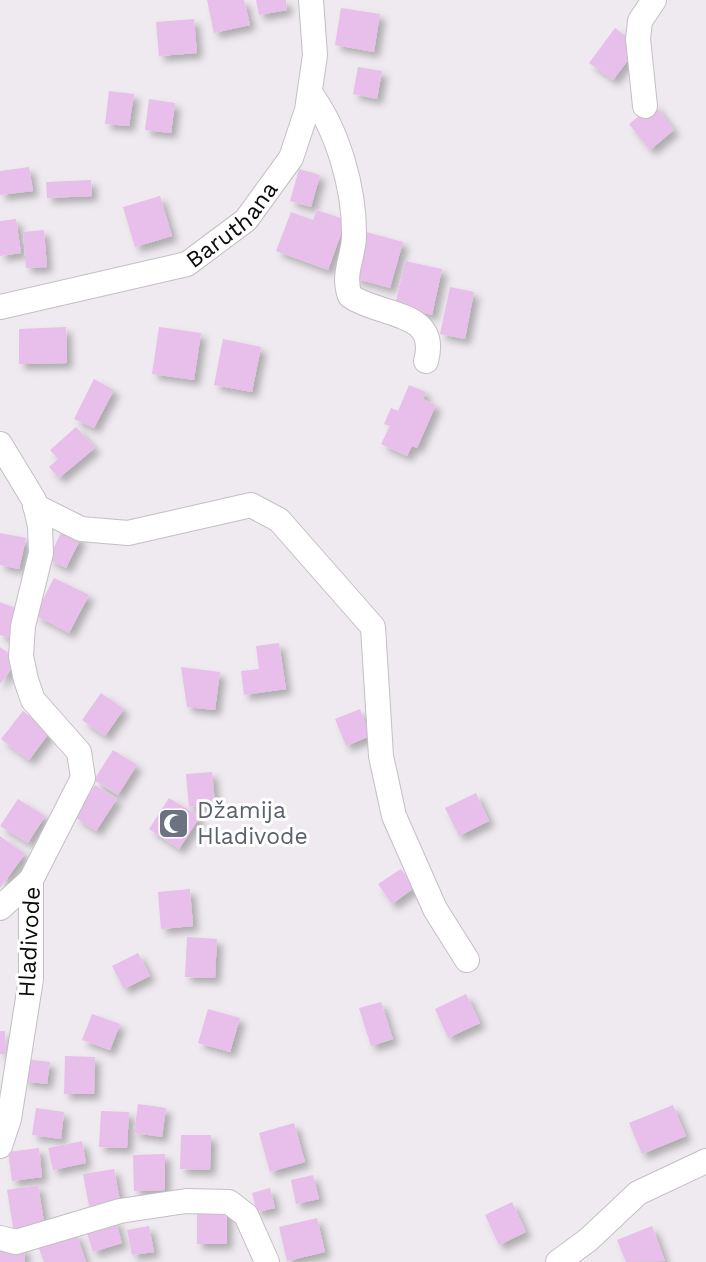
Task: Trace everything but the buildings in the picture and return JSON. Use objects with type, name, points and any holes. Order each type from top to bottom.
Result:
[{"type":"street","name":"Baruthana","points":[[0,307],[187,264],[246,220],[291,158],[307,110],[315,55],[311,0]]},
{"type":"street","points":[[645,106],[638,39],[640,21],[654,0]]},
{"type":"street","points":[[310,93],[324,112],[345,177],[354,240],[345,276],[350,296],[363,305],[415,322],[425,329],[430,347],[426,361]]},
{"type":"street","name":"Hladivode","points":[[0,444],[15,464],[35,506],[40,526],[41,553],[23,626],[21,656],[33,700],[79,752],[83,778],[31,880],[31,979],[9,1119],[0,1146]]},
{"type":"street","points":[[35,506],[81,529],[128,533],[251,505],[279,520],[373,627],[381,756],[394,816],[436,909],[467,960]]},
{"type":"street","points":[[0,908],[31,880]]},
{"type":"street","points":[[558,1262],[638,1194],[706,1161]]},
{"type":"street","points":[[0,1238],[16,1242],[120,1211],[186,1201],[229,1202],[246,1215],[267,1262]]},
{"type":"place","name":"Džamija Hladivode","points":[[174,823]]}]
